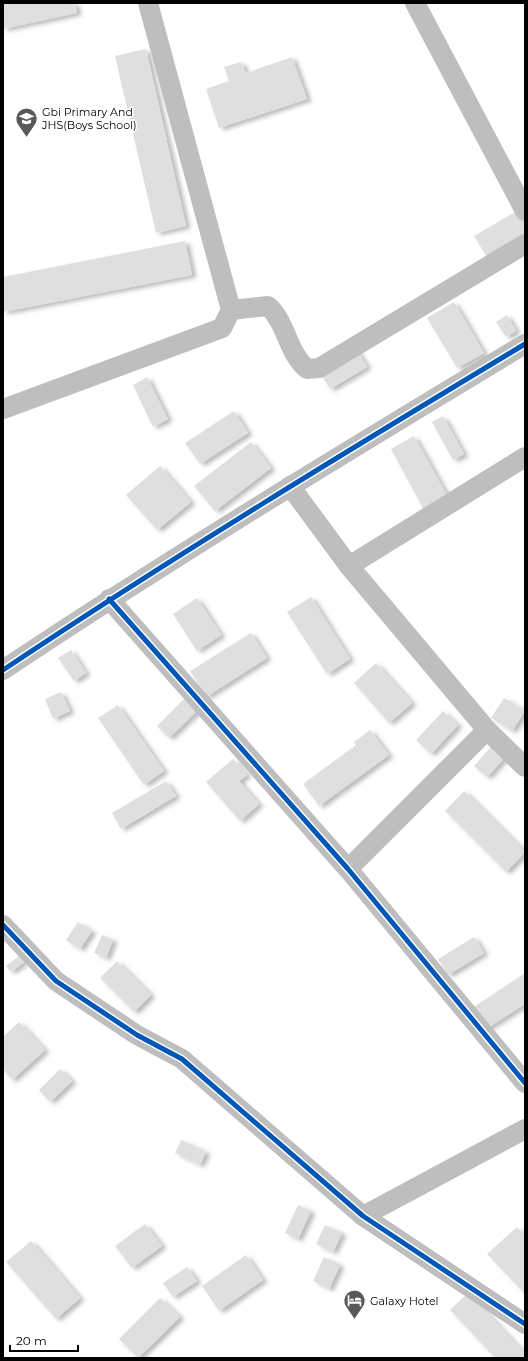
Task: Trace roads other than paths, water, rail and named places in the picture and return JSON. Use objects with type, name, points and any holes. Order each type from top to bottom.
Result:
[{"type":"street","points":[[3,409],[222,328],[231,310],[148,3]]},
{"type":"street","points":[[415,3],[525,211]]},
{"type":"street","points":[[231,310],[268,306],[276,314],[298,361],[307,369],[319,368],[525,244]]},
{"type":"street","points":[[3,670],[109,599],[290,486],[525,344]]},
{"type":"street","points":[[349,566],[525,457]]},
{"type":"street","points":[[290,486],[349,566],[487,730],[525,767]]},
{"type":"street","points":[[109,599],[348,869],[525,1083]]},
{"type":"street","points":[[348,869],[487,730]]},
{"type":"street","points":[[3,926],[56,981],[137,1035],[182,1059],[363,1216],[525,1324]]},
{"type":"street","points":[[363,1216],[525,1129]]},
{"type":"place","name":"Gbi Primary And JHS(Boys School)","points":[[26,138]]},
{"type":"place","name":"Galaxy Hotel","points":[[354,1320]]}]
